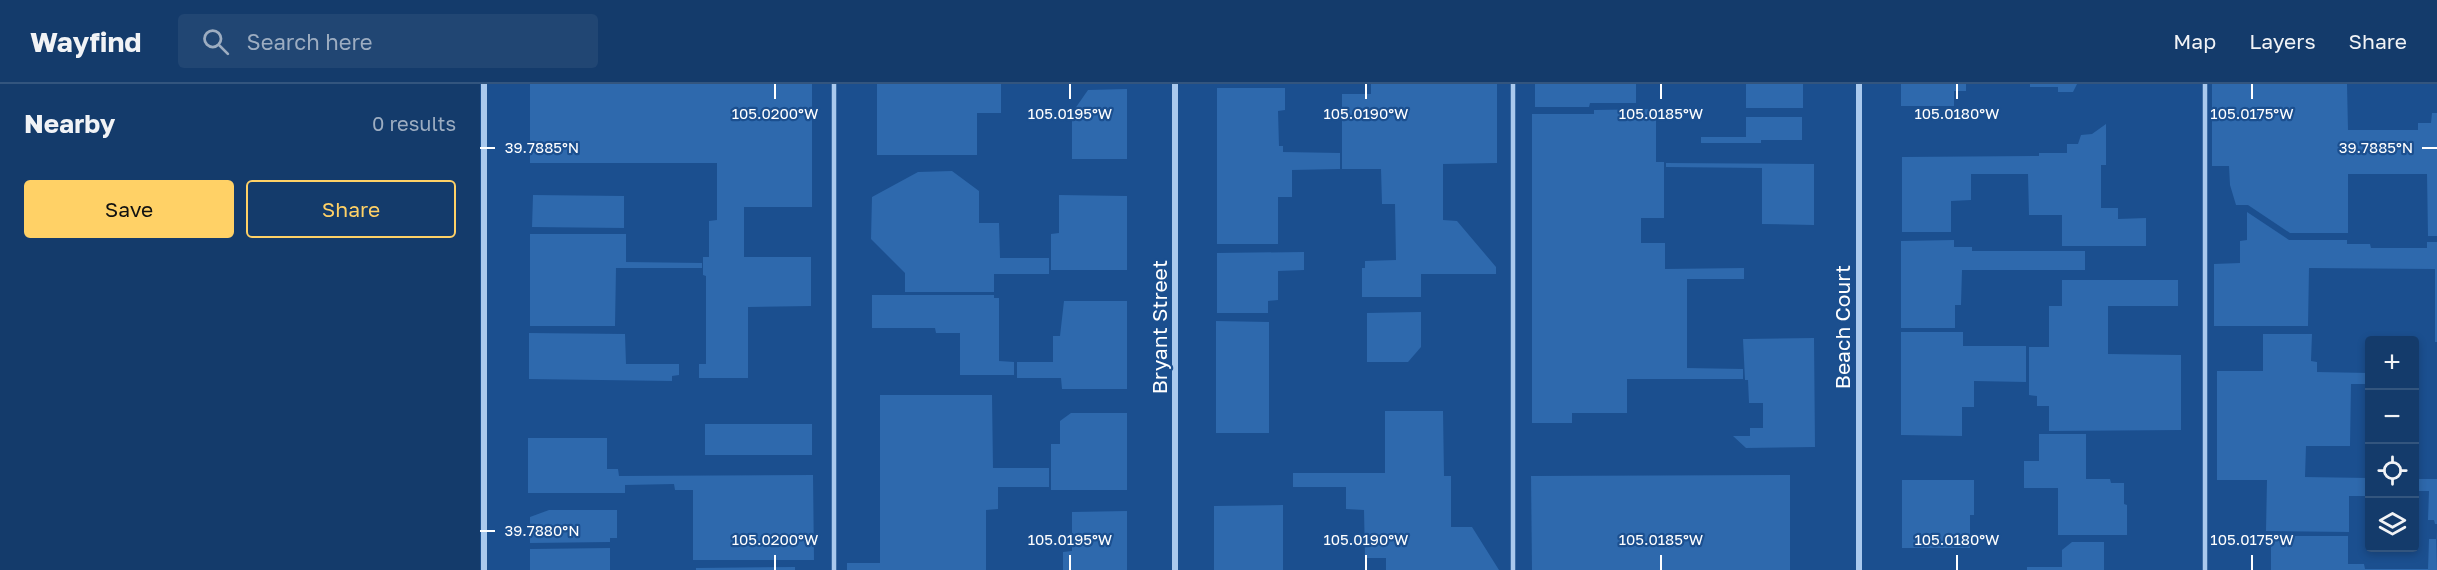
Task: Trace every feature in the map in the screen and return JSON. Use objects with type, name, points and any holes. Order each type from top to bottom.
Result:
[{"type":"street","points":[[484,84],[484,570]]},
{"type":"street","name":"Bryant Street","points":[[1175,84],[1175,570]]},
{"type":"street","name":"Beach Court","points":[[1858,570],[1859,84]]},
{"type":"lane","points":[[834,84],[834,570]]},
{"type":"lane","points":[[1513,84],[1513,570]]},
{"type":"lane","points":[[2205,84],[2205,570]]},
{"type":"shaded area","points":[[530,84],[812,84],[812,207],[744,207],[744,257],[811,257],[811,306],[748,307],[748,378],[699,378],[699,364],[706,364],[706,276],[703,275],[703,257],[709,257],[709,221],[717,220],[717,163],[530,163]]},
{"type":"shaded area","points":[[877,84],[1001,84],[1001,113],[977,113],[977,155],[877,155]]},
{"type":"shaded area","points":[[1371,84],[1497,84],[1497,163],[1443,164],[1443,220],[1457,221],[1496,267],[1496,274],[1421,274],[1421,297],[1362,297],[1362,268],[1365,268],[1365,261],[1396,260],[1395,204],[1382,204],[1381,169],[1342,169],[1342,94],[1371,94]]},
{"type":"shaded area","points":[[1535,84],[1636,84],[1636,103],[1590,103],[1589,107],[1535,107]]},
{"type":"shaded area","points":[[1746,84],[1803,84],[1803,108],[1746,108]]},
{"type":"shaded area","points":[[1901,84],[1966,84],[1966,91],[1954,91],[1954,106],[1901,106]]},
{"type":"shaded area","points":[[2030,84],[2077,84],[2073,92],[2058,92],[2058,87],[2030,87]]},
{"type":"shaded area","points":[[2212,84],[2347,84],[2348,130],[2418,130],[2418,123],[2431,123],[2432,113],[2437,113],[2437,236],[2428,236],[2427,174],[2348,174],[2348,233],[2290,233],[2248,205],[2236,205],[2230,185],[2229,166],[2212,166]]},
{"type":"shaded area","points":[[1217,88],[1285,88],[1285,110],[1278,111],[1279,146],[1283,146],[1283,152],[1340,153],[1340,169],[1292,170],[1292,197],[1278,197],[1278,244],[1217,244]]},
{"type":"shaded area","points":[[1127,89],[1127,159],[1072,159],[1072,113],[1088,90]]},
{"type":"shaded area","points":[[1656,109],[1656,162],[1664,162],[1664,218],[1641,218],[1641,243],[1665,243],[1665,269],[1744,268],[1744,279],[1687,279],[1687,368],[1743,369],[1743,379],[1627,379],[1627,413],[1572,413],[1572,423],[1532,423],[1532,114],[1594,114],[1594,110]]},
{"type":"shaded area","points":[[1746,117],[1802,117],[1802,140],[1701,143],[1701,137],[1746,137]]},
{"type":"shaded area","points":[[2106,124],[2106,165],[2101,165],[2101,208],[2118,208],[2118,219],[2146,218],[2146,246],[2062,246],[2062,215],[2029,215],[2028,174],[1971,174],[1971,200],[1951,201],[1951,232],[1902,232],[1902,157],[2039,156],[2039,153],[2067,153],[2067,144],[2078,144],[2081,135],[2092,134]]},
{"type":"shaded area","points":[[1666,163],[1814,164],[1814,225],[1762,224],[1762,168],[1666,167]]},
{"type":"shaded area","points":[[952,171],[979,191],[979,223],[999,223],[1000,258],[1049,258],[1049,274],[994,274],[994,292],[905,292],[905,273],[871,239],[872,197],[918,172]]},
{"type":"shaded area","points":[[533,195],[624,196],[624,228],[532,227]]},
{"type":"shaded area","points":[[1059,195],[1127,196],[1127,270],[1051,270],[1051,234],[1059,233]]},
{"type":"shaded area","points":[[2247,212],[2289,240],[2347,240],[2347,244],[2370,244],[2371,248],[2427,248],[2427,242],[2437,242],[2437,342],[2435,342],[2435,269],[2309,268],[2308,326],[2214,326],[2214,264],[2240,263],[2240,241],[2247,240]]},
{"type":"shaded area","points":[[530,234],[626,234],[626,262],[702,263],[702,268],[616,268],[615,326],[530,326]]},
{"type":"shaded area","points":[[1954,240],[1954,247],[1972,247],[1972,251],[2085,251],[2085,270],[1962,270],[1961,305],[1955,305],[1955,328],[1901,328],[1901,241]]},
{"type":"shaded area","points":[[1304,252],[1304,270],[1278,271],[1278,300],[1268,301],[1268,313],[1217,313],[1217,253]]},
{"type":"shaded area","points":[[2062,280],[2178,280],[2178,306],[2108,306],[2108,354],[2181,355],[2181,430],[2049,431],[2049,406],[2037,406],[2037,396],[2029,395],[2029,347],[2049,347],[2049,306],[2062,306]]},
{"type":"shaded area","points":[[872,295],[994,295],[994,298],[999,298],[999,361],[1014,362],[1014,375],[960,375],[960,333],[936,333],[935,328],[872,328]]},
{"type":"shaded area","points":[[1064,301],[1127,301],[1127,389],[1062,389],[1061,378],[1017,378],[1017,362],[1053,362],[1053,336],[1060,336]]},
{"type":"shaded area","points":[[1421,312],[1421,347],[1408,362],[1367,362],[1367,313]]},
{"type":"shaded area","points":[[1216,321],[1269,322],[1269,433],[1216,433]]},
{"type":"shaded area","points":[[1901,332],[1963,332],[1963,346],[2026,346],[2026,382],[1974,381],[1974,407],[1962,407],[1962,436],[1901,435]]},
{"type":"shaded area","points":[[529,333],[625,334],[626,364],[679,364],[679,375],[672,376],[672,381],[529,379]]},
{"type":"shaded area","points":[[2263,334],[2312,334],[2311,361],[2317,362],[2317,372],[2365,373],[2365,384],[2351,384],[2350,446],[2306,446],[2305,477],[2365,478],[2365,496],[2349,496],[2349,532],[2266,531],[2267,480],[2217,480],[2217,371],[2263,371]]},
{"type":"shaded area","points":[[1814,338],[1815,447],[1746,448],[1733,436],[1750,436],[1750,428],[1763,428],[1763,403],[1749,403],[1748,380],[1745,380],[1743,339]]},
{"type":"shaded area","points":[[880,395],[992,395],[993,468],[1049,468],[1049,487],[998,487],[998,509],[986,510],[986,570],[847,570],[847,563],[880,563]]},
{"type":"shaded area","points":[[1385,411],[1443,411],[1444,476],[1451,476],[1451,527],[1472,527],[1499,570],[1386,570],[1386,558],[1365,558],[1364,510],[1346,509],[1346,487],[1293,487],[1293,473],[1385,473]]},
{"type":"shaded area","points":[[1071,413],[1127,413],[1127,490],[1051,490],[1051,444],[1060,444],[1060,421]]},
{"type":"shaded area","points":[[705,424],[812,424],[812,455],[705,455]]},
{"type":"shaded area","points":[[2039,434],[2086,434],[2086,479],[2110,479],[2111,483],[2124,483],[2127,535],[2058,535],[2058,488],[2024,488],[2024,461],[2039,461]]},
{"type":"shaded area","points":[[528,438],[607,438],[607,469],[618,469],[619,476],[813,475],[814,560],[693,560],[693,490],[675,490],[674,484],[625,485],[625,493],[528,493]]},
{"type":"shaded area","points":[[1790,475],[1790,570],[1532,570],[1531,476]]},
{"type":"shaded area","points":[[2419,479],[2437,479],[2437,524],[2434,520],[2428,520],[2429,491],[2419,491]]},
{"type":"shaded area","points":[[1902,480],[1974,480],[1974,515],[1970,515],[1970,548],[1902,548]]},
{"type":"shaded area","points":[[1283,505],[1283,570],[1214,570],[1214,506]]},
{"type":"shaded area","points":[[549,510],[617,510],[617,538],[610,538],[610,542],[530,543],[530,517]]},
{"type":"shaded area","points":[[1127,511],[1127,570],[1063,570],[1063,552],[1072,551],[1072,512]]},
{"type":"shaded area","points":[[2436,530],[2437,570],[2271,570],[2271,536],[2348,536],[2348,564],[2364,564],[2365,569],[2428,569],[2429,539],[2436,539]]},
{"type":"shaded area","points":[[2072,542],[2104,542],[2104,570],[2027,570],[2027,567],[2062,567],[2062,550]]},
{"type":"shaded area","points":[[610,548],[610,570],[530,570],[530,549]]},
{"type":"shaded area","points":[[795,567],[795,570],[696,570],[696,568]]}]
